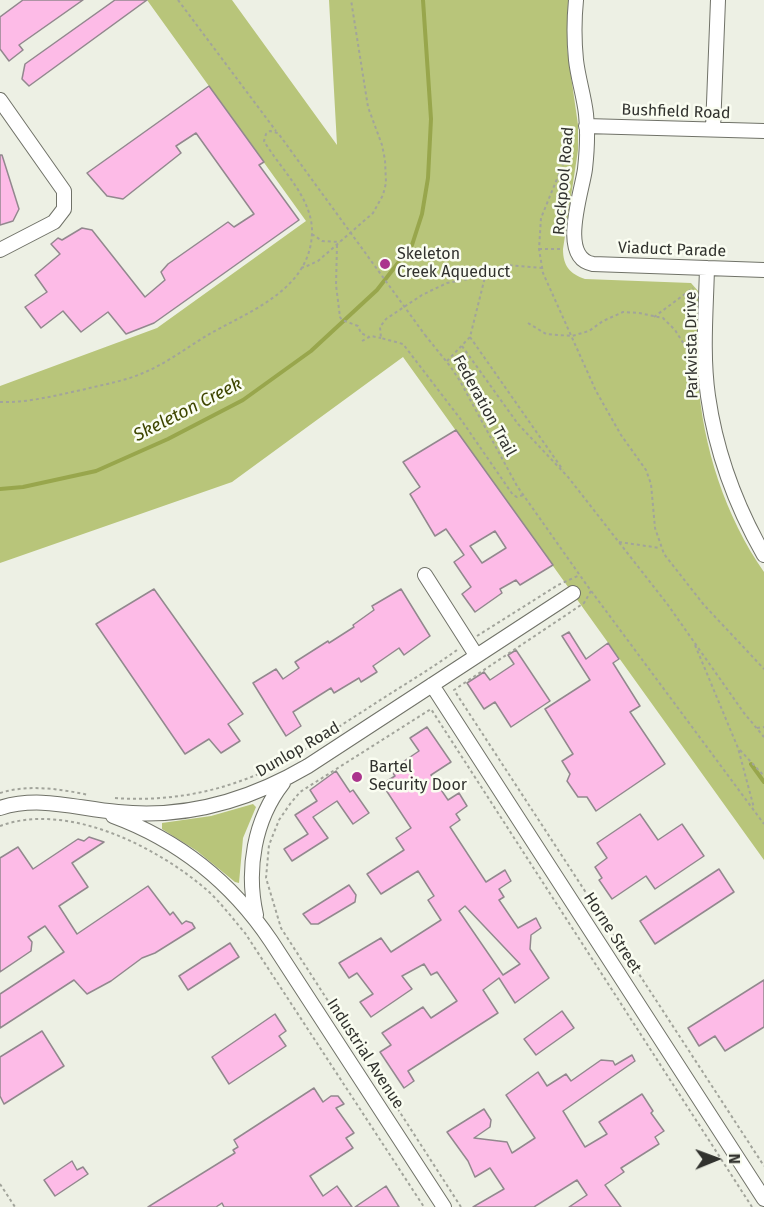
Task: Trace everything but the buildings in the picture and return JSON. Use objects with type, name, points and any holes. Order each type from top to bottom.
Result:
[{"type":"street","name":"Rockpool Road","points":[[576,0],[576,61],[585,171],[576,215],[578,253]]},
{"type":"street","points":[[713,129],[718,0]]},
{"type":"street","points":[[0,100],[64,191],[64,209],[54,222],[0,250]]},
{"type":"street","name":"Bushfield Road","points":[[580,125],[764,131]]},
{"type":"street","name":"Viaduct Parade","points":[[578,253],[587,263],[593,264],[764,270]]},
{"type":"street","name":"Parkvista Drive","points":[[707,268],[705,350],[712,417],[722,460],[737,504],[764,555]]},
{"type":"street","points":[[425,575],[476,655]]},
{"type":"street","name":"Dunlop Road","points":[[0,808],[18,803],[93,802],[135,814],[181,812],[261,791],[286,779],[573,593]]},
{"type":"street","name":"Horne Street","points":[[432,685],[764,1199]]},
{"type":"street","name":"Industrial Avenue","points":[[257,920],[252,880],[252,860],[256,837],[272,797],[286,779]]},
{"type":"street","name":"Industrial Avenue","points":[[93,802],[186,854],[242,901],[257,920],[444,1207]]},
{"type":"path","name":"Federation Trail","points":[[178,0],[425,335],[447,361],[523,495],[591,591],[764,824]]},
{"type":"path","points":[[301,268],[318,261],[341,242],[379,205],[383,195],[386,172],[382,145],[368,107],[351,0]]},
{"type":"path","points":[[580,125],[542,218],[539,249],[542,268],[596,392],[621,435],[646,470],[651,484],[655,528],[662,548],[675,571],[764,669]]},
{"type":"path","points":[[0,402],[45,398],[144,373],[263,305],[285,288],[301,268],[312,234],[311,221],[304,202],[264,141],[266,134],[270,131],[278,133]]},
{"type":"path","points":[[312,234],[322,241],[341,242]]},
{"type":"path","points":[[337,245],[336,285],[342,320],[358,326],[361,333],[369,337],[403,344],[462,421],[513,495],[517,497],[523,495]]},
{"type":"path","points":[[539,249],[578,253]]},
{"type":"path","points":[[381,338],[380,327],[386,319],[422,295],[447,283],[486,273],[506,265],[542,268]]},
{"type":"path","points":[[447,361],[470,337],[486,273]]},
{"type":"path","points":[[654,317],[701,283]]},
{"type":"path","points":[[528,323],[546,334],[572,336],[589,331],[603,321],[623,312],[639,313],[663,318],[675,330],[689,352]]},
{"type":"path","points":[[362,341],[369,337]]},
{"type":"path","points":[[470,337],[568,477],[764,737]]},
{"type":"path","points":[[462,346],[518,424],[568,477]]},
{"type":"path","points":[[619,542],[662,548]]},
{"type":"path","points":[[111,798],[142,800],[188,795],[236,783],[265,771],[302,751],[558,585],[580,575]]},
{"type":"path","points":[[591,591],[584,603],[454,690],[764,1166]]},
{"type":"path","points":[[693,640],[738,748],[755,812]]},
{"type":"path","points":[[461,1207],[280,928],[266,878],[269,845],[279,820],[300,792],[430,709],[752,1207]]},
{"type":"path","points":[[757,728],[764,727]]},
{"type":"path","points":[[738,748],[764,776]]},
{"type":"path","points":[[0,793],[19,789],[59,789],[93,802]]},
{"type":"path","points":[[0,826],[32,818],[78,824],[103,831],[148,850],[171,863],[210,893],[245,933],[424,1207]]},
{"type":"path","points":[[0,1184],[15,1207]]},
{"type":"green space","points":[[147,0],[232,0],[337,145],[329,0],[568,0],[567,48],[578,125],[578,150],[563,249],[564,260],[571,272],[585,279],[691,283],[699,292],[697,368],[705,430],[727,504],[738,528],[764,572],[764,860],[403,357],[232,482],[0,563],[0,386],[157,328],[306,221]]},
{"type":"green space","points":[[253,804],[256,807],[243,838],[239,883],[197,851],[162,829],[162,823],[211,816]]},
{"type":"waterway","name":"Skeleton Creek","points":[[0,489],[23,487],[96,471],[168,439],[243,400],[311,351],[377,290],[412,245],[422,214],[428,178],[431,119],[423,0]]},
{"type":"waterway","points":[[751,764],[764,782]]},
{"type":"place","name":"Skeleton Creek Aqueduct","points":[[385,264]]},
{"type":"place","name":"Bartel Security Door","points":[[357,777]]}]
